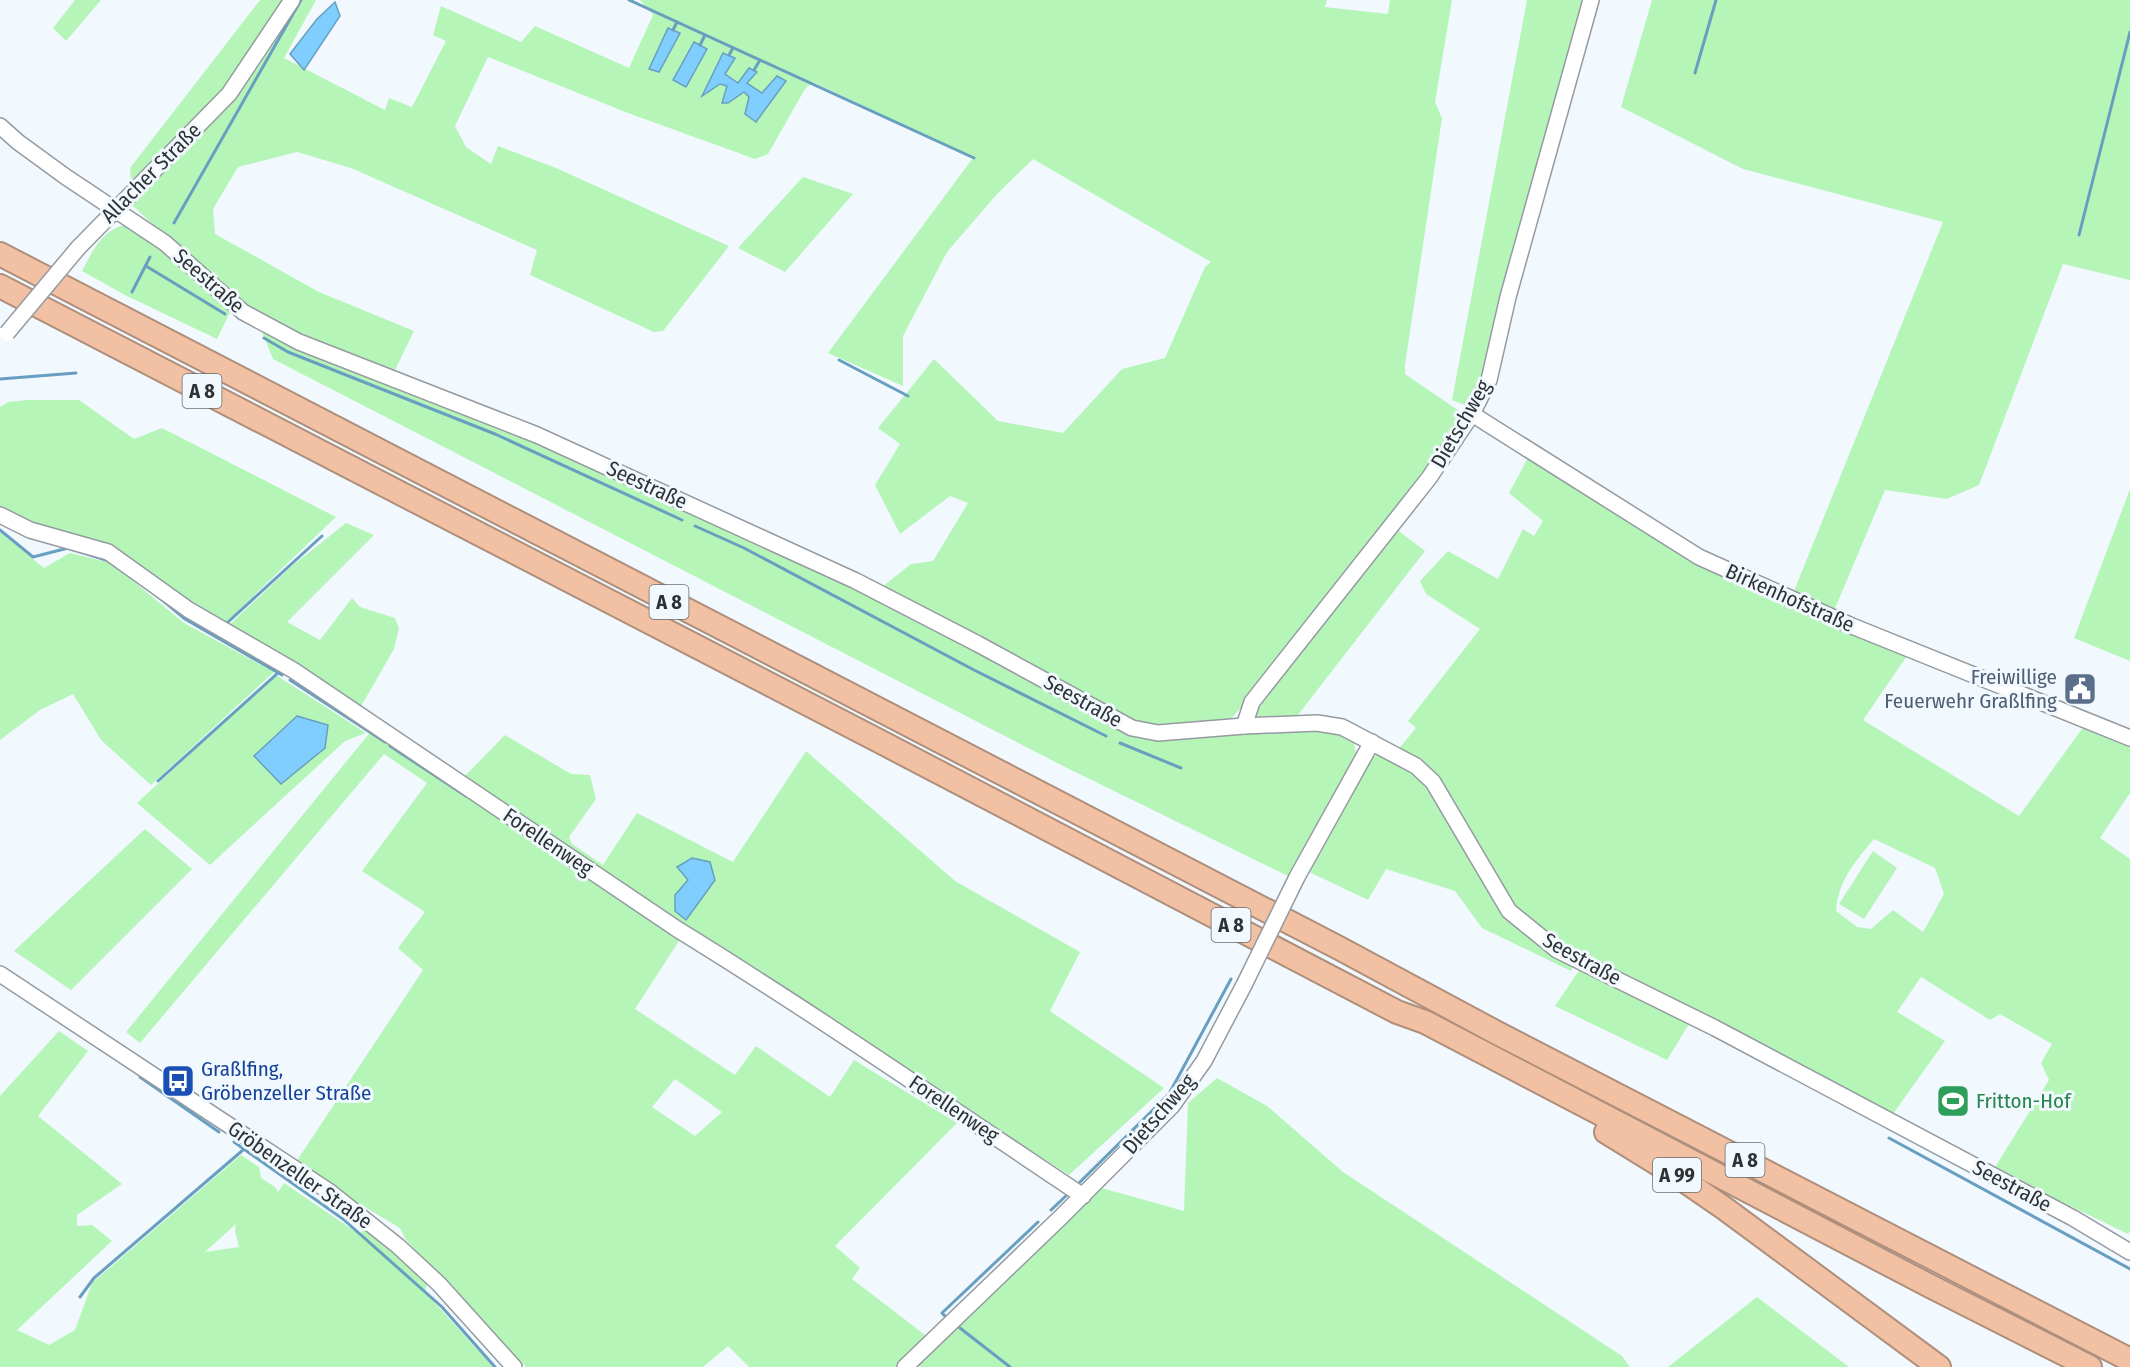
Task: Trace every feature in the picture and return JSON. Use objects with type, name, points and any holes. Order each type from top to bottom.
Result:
[{"type":"highway","name":"A 8","points":[[0,254],[2130,1360]]},
{"type":"highway","name":"A 8","points":[[0,286],[1397,1012],[1425,1022],[1919,1281],[2090,1367]]},
{"type":"highway","name":"A 99","points":[[1397,1012],[1419,1032],[1621,1141],[1679,1177],[1939,1367]]},
{"type":"street","name":"Allacher Straße","points":[[3,336],[78,248],[229,94],[292,0]]},
{"type":"street","name":"Dietschweg","points":[[1244,726],[1252,702],[1429,478],[1472,414],[1489,380],[1508,297],[1591,0]]},
{"type":"street","name":"Seestraße","points":[[0,126],[66,177],[165,243],[243,312],[299,342],[537,435],[856,581],[1132,728],[1158,733],[1317,723],[1342,727],[1372,742],[1416,766],[1433,782],[1509,910],[1557,950],[1715,1028],[2073,1218],[2130,1252]]},
{"type":"street","name":"Birkenhofstraße","points":[[1472,414],[1699,556],[1852,626],[2130,738]]},
{"type":"street","name":"Forellenweg","points":[[0,515],[30,530],[108,552],[189,610],[293,670],[677,929],[833,1028],[1083,1196]]},
{"type":"street","name":"Dietschweg","points":[[904,1367],[1083,1196],[1172,1106],[1204,1061],[1297,878],[1372,742]]},
{"type":"street","name":"Gröbenzeller Straße","points":[[0,974],[330,1192],[398,1245],[439,1284],[514,1367]]},
{"type":"green space","points":[[75,0],[101,0],[66,41],[53,28]]},
{"type":"green space","points":[[260,0],[316,0],[284,58],[385,110],[389,98],[412,107],[446,41],[433,35],[441,6],[521,42],[535,26],[629,68],[653,15],[640,0],[1327,0],[1325,7],[1388,14],[1390,0],[1452,0],[1435,102],[1442,118],[1405,374],[1465,415],[1425,476],[1252,696],[1224,726],[1133,726],[882,587],[911,564],[933,561],[968,503],[950,496],[900,534],[875,485],[900,444],[878,428],[934,359],[998,421],[1063,433],[1122,369],[1165,358],[1205,267],[1211,262],[1033,159],[997,194],[947,252],[903,336],[903,386],[828,353],[973,158],[813,82],[805,89],[768,154],[755,159],[628,113],[488,57],[455,126],[466,147],[491,164],[498,146],[556,168],[729,246],[663,331],[654,332],[530,275],[537,250],[351,168],[297,152],[238,167],[213,209],[215,234],[319,292],[414,331],[393,374],[301,339],[246,310],[133,206],[130,168]]},
{"type":"green space","points":[[1527,0],[1587,0],[1486,369],[1471,407],[1452,400]]},
{"type":"green space","points":[[1652,0],[2130,0],[2130,280],[2063,264],[1979,485],[1947,499],[1885,490],[1833,613],[1792,596],[1943,222],[1743,169],[1621,107]]},
{"type":"green space","points":[[803,177],[853,194],[785,272],[738,248]]},
{"type":"green space","points":[[124,225],[156,244],[230,312],[217,339],[125,295],[82,271],[103,237]]},
{"type":"green space","points":[[262,332],[506,427],[841,579],[1132,733],[1338,728],[1352,737],[1357,756],[1312,840],[1298,858],[1292,878],[1065,767],[273,359]]},
{"type":"green space","points":[[79,400],[134,439],[162,428],[336,517],[225,623],[108,547],[32,528],[0,510],[0,407],[8,402]]},
{"type":"green space","points":[[1528,458],[1603,501],[1907,656],[1863,720],[2019,816],[2084,726],[2130,746],[2130,793],[2100,838],[2130,859],[2130,1231],[2128,1234],[1994,1169],[2049,1080],[2041,1063],[2052,1044],[2000,1014],[1990,1020],[1921,977],[1897,1012],[1945,1041],[1893,1114],[1580,955],[1571,971],[1482,928],[1455,891],[1386,869],[1368,900],[1307,871],[1368,762],[1378,754],[1436,783],[1396,752],[1416,728],[1408,721],[1480,629],[1426,594],[1420,581],[1448,551],[1498,579],[1523,529],[1534,536],[1543,521],[1509,493]],"holes":[[[1874,839],[1935,868],[1944,894],[1923,932],[1893,910],[1871,929],[1857,927],[1836,911],[1844,880]]]},
{"type":"green space","points":[[2130,489],[2130,661],[2074,638]]},
{"type":"green space","points":[[346,523],[374,535],[287,622],[320,640],[352,598],[360,607],[395,618],[399,629],[394,649],[360,708],[228,626],[292,566]]},
{"type":"green space","points":[[1395,528],[1425,551],[1294,720],[1259,723],[1251,713]]},
{"type":"green space","points":[[0,532],[44,568],[70,553],[111,563],[184,623],[274,672],[151,785],[101,740],[73,694],[40,710],[0,740]]},
{"type":"green space","points":[[276,675],[366,733],[345,741],[210,865],[137,803]]},
{"type":"green space","points":[[372,730],[462,779],[505,735],[571,774],[590,775],[596,799],[569,837],[572,844],[603,865],[637,813],[733,862],[806,751],[955,881],[1080,952],[1050,1011],[1164,1088],[1069,1175],[686,930],[635,1009],[735,1075],[756,1046],[830,1097],[854,1060],[957,1123],[835,1246],[860,1268],[852,1279],[929,1338],[900,1367],[749,1367],[728,1346],[703,1367],[526,1367],[406,1240],[400,1228],[326,1184],[296,1162],[423,970],[398,948],[425,912],[362,871],[427,783],[384,754],[140,1043],[126,1032]],"holes":[[[675,1079],[722,1112],[695,1136],[652,1107]]]},
{"type":"green space","points":[[145,829],[192,869],[71,990],[14,951]]},
{"type":"green space","points":[[1873,851],[1897,868],[1864,919],[1839,904]]},
{"type":"green space","points":[[1580,969],[1689,1024],[1667,1060],[1555,1006]]},
{"type":"green space","points":[[59,1031],[88,1051],[38,1116],[122,1184],[77,1215],[77,1226],[92,1225],[112,1241],[17,1330],[49,1345],[75,1330],[92,1283],[241,1155],[259,1167],[261,1178],[275,1187],[278,1192],[284,1183],[359,1234],[367,1227],[427,1283],[425,1292],[493,1367],[0,1367],[0,1096]],"holes":[[[236,1224],[235,1231],[239,1247],[205,1252]]]},
{"type":"green space","points":[[1217,1078],[1267,1106],[1343,1172],[1622,1356],[1630,1367],[913,1367],[1098,1187],[1184,1211],[1188,1103]]},
{"type":"green space","points":[[1757,1297],[1849,1367],[1668,1367]]},
{"type":"water","points":[[335,2],[340,16],[304,70],[290,54],[317,19]]},
{"type":"water","points":[[668,28],[680,33],[659,72],[649,69]]},
{"type":"water","points":[[694,42],[707,49],[686,87],[673,80]]},
{"type":"water","points":[[723,53],[735,58],[725,74],[738,83],[749,68],[757,72],[747,83],[762,93],[777,76],[786,81],[756,122],[745,114],[749,97],[744,92],[728,103],[722,103],[727,86],[720,84],[702,96]]},
{"type":"water","points":[[297,716],[328,725],[325,748],[281,784],[254,756]]},
{"type":"water","points":[[692,858],[710,862],[715,880],[686,920],[675,911],[675,895],[688,880],[677,867]]},
{"type":"waterway","points":[[174,223],[301,0]]},
{"type":"waterway","points":[[629,0],[974,158]]},
{"type":"waterway","points":[[1695,73],[1716,0]]},
{"type":"waterway","points":[[673,30],[677,22]]},
{"type":"waterway","points":[[2079,235],[2130,32]]},
{"type":"waterway","points":[[700,45],[705,35]]},
{"type":"waterway","points":[[729,55],[733,48]]},
{"type":"waterway","points":[[754,70],[760,60]]},
{"type":"waterway","points":[[132,292],[150,257]]},
{"type":"waterway","points":[[146,266],[225,314]]},
{"type":"waterway","points":[[264,338],[288,352],[495,434],[682,520]]},
{"type":"waterway","points":[[839,360],[908,396]]},
{"type":"waterway","points":[[0,379],[76,373]]},
{"type":"waterway","points":[[695,526],[744,548],[974,670],[1106,736]]},
{"type":"waterway","points":[[0,530],[33,557],[68,548],[109,561]]},
{"type":"waterway","points":[[228,622],[322,536]]},
{"type":"waterway","points":[[160,598],[185,619],[282,675]]},
{"type":"waterway","points":[[158,781],[279,672]]},
{"type":"waterway","points":[[290,680],[385,742]]},
{"type":"waterway","points":[[1120,743],[1181,768]]},
{"type":"waterway","points":[[390,746],[466,796]]},
{"type":"waterway","points":[[1080,1182],[1169,1094],[1231,979]]},
{"type":"waterway","points":[[140,1077],[219,1132]]},
{"type":"waterway","points":[[1889,1138],[2130,1269]]},
{"type":"waterway","points":[[234,1142],[343,1219],[442,1307],[495,1367]]},
{"type":"waterway","points":[[80,1297],[94,1278],[243,1150]]},
{"type":"waterway","points":[[1051,1210],[1069,1193]]},
{"type":"waterway","points":[[945,1316],[942,1313],[1038,1222]]},
{"type":"waterway","points":[[960,1328],[1010,1367]]},
{"type":"place","name":"Freiwillige Feuerwehr Graßlfing","points":[[2080,689]]},
{"type":"place","name":"Graßlfing, Gröbenzeller Straße","points":[[178,1081]]},
{"type":"place","name":"Fritton-Hof","points":[[1953,1101]]}]
